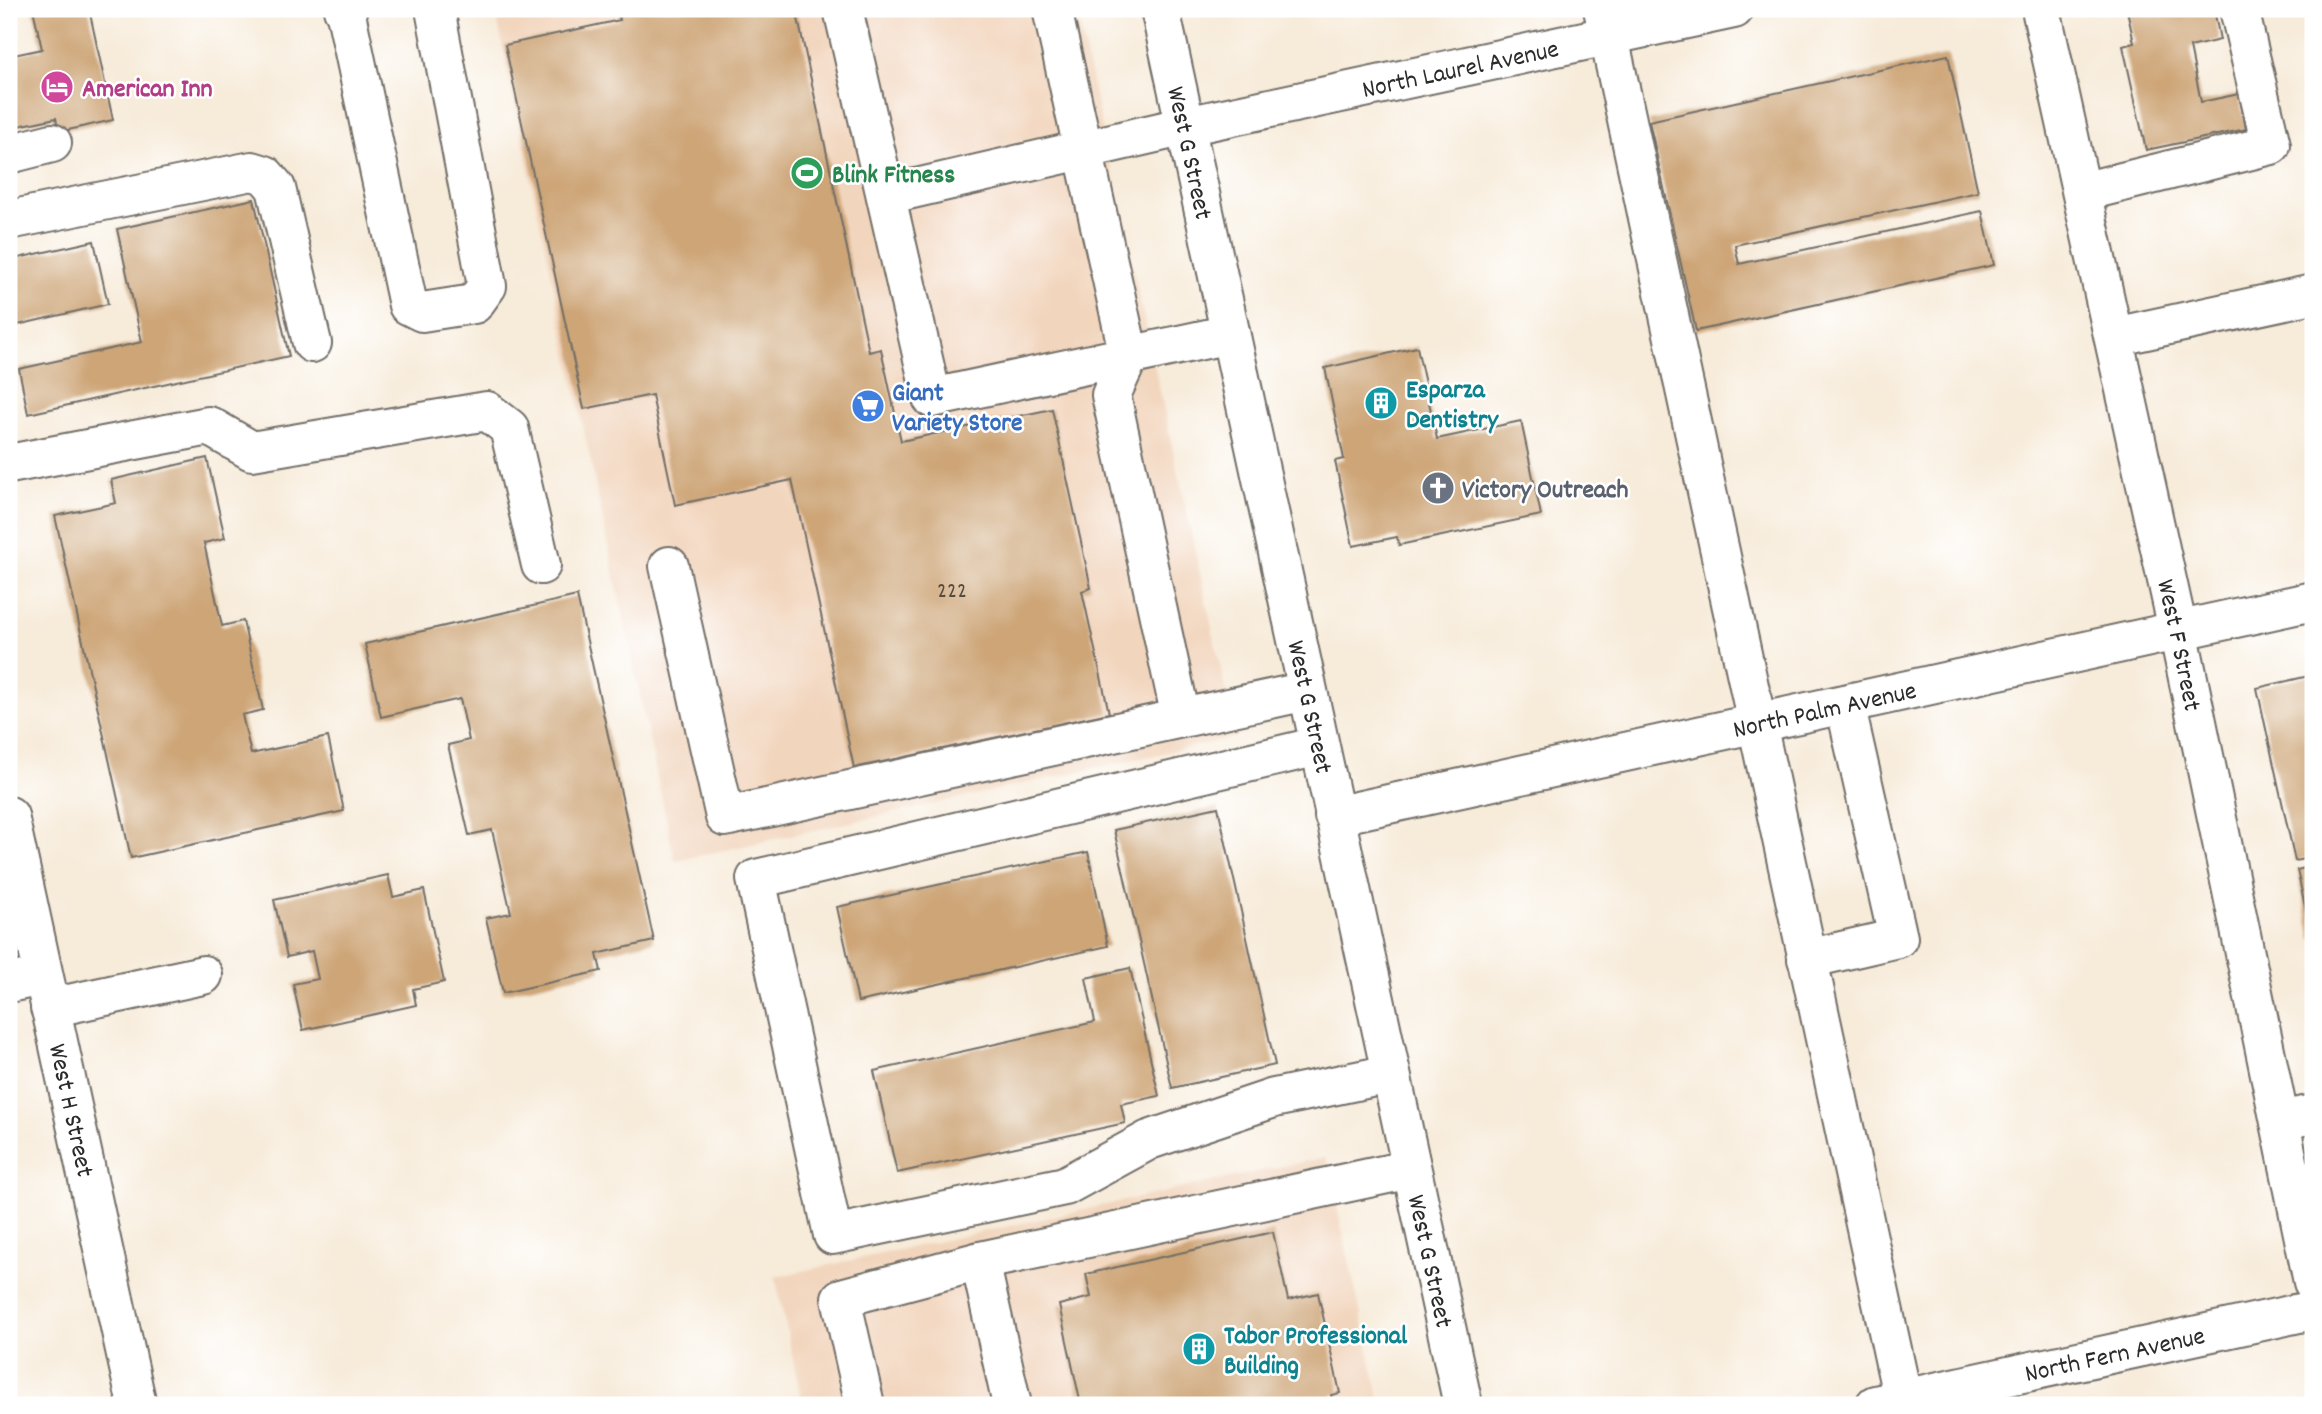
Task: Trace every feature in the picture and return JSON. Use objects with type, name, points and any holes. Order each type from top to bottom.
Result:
[{"type":"street","points":[[343,9],[408,305],[422,312],[474,304],[487,286],[435,9]]},
{"type":"street","points":[[843,9],[932,398],[1230,334]]},
{"type":"street","points":[[1052,9],[1129,356],[1111,395],[1181,718]]},
{"type":"street","name":"West G Street","points":[[1160,9],[1464,1405]]},
{"type":"street","name":"North Laurel Avenue","points":[[886,195],[1186,126],[1606,22],[1734,9]]},
{"type":"street","name":"West F Street","points":[[2042,9],[2178,630],[2297,1118],[2313,1282]]},
{"type":"street","points":[[2082,192],[2271,145],[2239,9]]},
{"type":"street","points":[[1606,22],[1807,959],[1894,1403]]},
{"type":"street","points":[[9,154],[52,143]]},
{"type":"street","points":[[9,220],[252,171],[265,175],[276,188],[312,343]]},
{"type":"street","points":[[2114,337],[2313,294]]},
{"type":"street","points":[[9,464],[209,426],[252,452],[487,411],[509,428],[541,565]]},
{"type":"street","points":[[669,566],[725,817],[1307,691]]},
{"type":"street","name":"North Palm Avenue","points":[[1334,816],[2313,601]]},
{"type":"street","points":[[1807,959],[1898,938],[1845,704]]},
{"type":"street","points":[[1319,746],[756,879],[833,1235],[1065,1186],[1149,1140],[1274,1098],[1390,1074]]},
{"type":"street","name":"West H Street","points":[[9,816],[34,989],[137,1405]]},
{"type":"street","points":[[34,989],[203,975]]},
{"type":"street","points":[[865,1405],[841,1298],[980,1261],[1412,1169]]},
{"type":"street","points":[[980,1261],[1012,1405]]},
{"type":"street","name":"North Fern Avenue","points":[[1894,1403],[2313,1310]]},
{"type":"shaded area","points":[[495,9],[1076,9],[1236,737],[675,861]]},
{"type":"shaded area","points":[[1326,1157],[1381,1405],[803,1405],[775,1277]]},
{"type":"building","name":"American Inn","points":[[33,9],[89,9],[113,120],[59,132],[56,118],[9,128],[9,56],[42,49]]},
{"type":"building","points":[[617,9],[796,9],[869,352],[881,349],[901,441],[1052,409],[1091,588],[1082,591],[1109,713],[854,768],[792,480],[675,505],[652,395],[584,409],[505,45],[620,20]]},
{"type":"building","points":[[2214,9],[2220,40],[2190,47],[2201,102],[2239,94],[2246,129],[2146,150],[2123,46],[2134,43],[2127,10]]},
{"type":"building","points":[[2304,9],[2313,9],[2313,44],[2312,44]]},
{"type":"building","points":[[1948,55],[1978,192],[1735,245],[1739,264],[1982,211],[1994,265],[1696,331],[1649,121]]},
{"type":"building","points":[[254,199],[289,356],[28,414],[19,369],[142,342],[117,229]]},
{"type":"building","points":[[94,241],[108,304],[9,327],[9,260]]},
{"type":"building","name":"Victory Outreach","points":[[1417,347],[1437,439],[1521,421],[1541,515],[1399,545],[1397,537],[1353,546],[1335,461],[1344,459],[1325,368]]},
{"type":"building","points":[[207,458],[225,538],[204,543],[222,626],[243,621],[263,710],[242,715],[251,754],[328,737],[344,811],[131,858],[55,516],[116,503],[111,480]]},
{"type":"building","points":[[577,596],[654,941],[597,954],[601,971],[503,993],[486,918],[511,913],[492,830],[469,835],[448,745],[469,740],[460,699],[381,717],[365,644]]},
{"type":"building","points":[[2313,675],[2313,857],[2295,861],[2257,688]]},
{"type":"building","points":[[1218,807],[1275,1065],[1172,1088],[1114,830]]},
{"type":"building","points":[[1088,852],[1108,946],[858,1002],[837,907]]},
{"type":"building","points":[[2313,866],[2313,939],[2312,939],[2297,870]]},
{"type":"building","points":[[388,875],[393,897],[424,890],[444,982],[413,989],[416,1005],[303,1030],[293,984],[318,979],[312,951],[287,957],[274,900]]},
{"type":"building","points":[[1130,968],[1159,1096],[1121,1104],[1125,1123],[897,1173],[874,1071],[1095,1022],[1086,978]]},
{"type":"building","name":"Tabor Professional Building","points":[[1273,1232],[1288,1300],[1318,1293],[1340,1393],[1331,1395],[1334,1405],[1081,1405],[1059,1305],[1091,1297],[1086,1274]]},
{"type":"place","name":"American Inn","points":[[57,87]]},
{"type":"place","name":"Blink Fitness","points":[[807,173]]},
{"type":"place","name":"Esparza Dentistry","points":[[1381,403]]},
{"type":"place","name":"Giant Variety Store","points":[[868,406]]},
{"type":"place","name":"Victory Outreach","points":[[1438,488]]},
{"type":"place","name":"Tabor Professional Building","points":[[1199,1349]]}]
